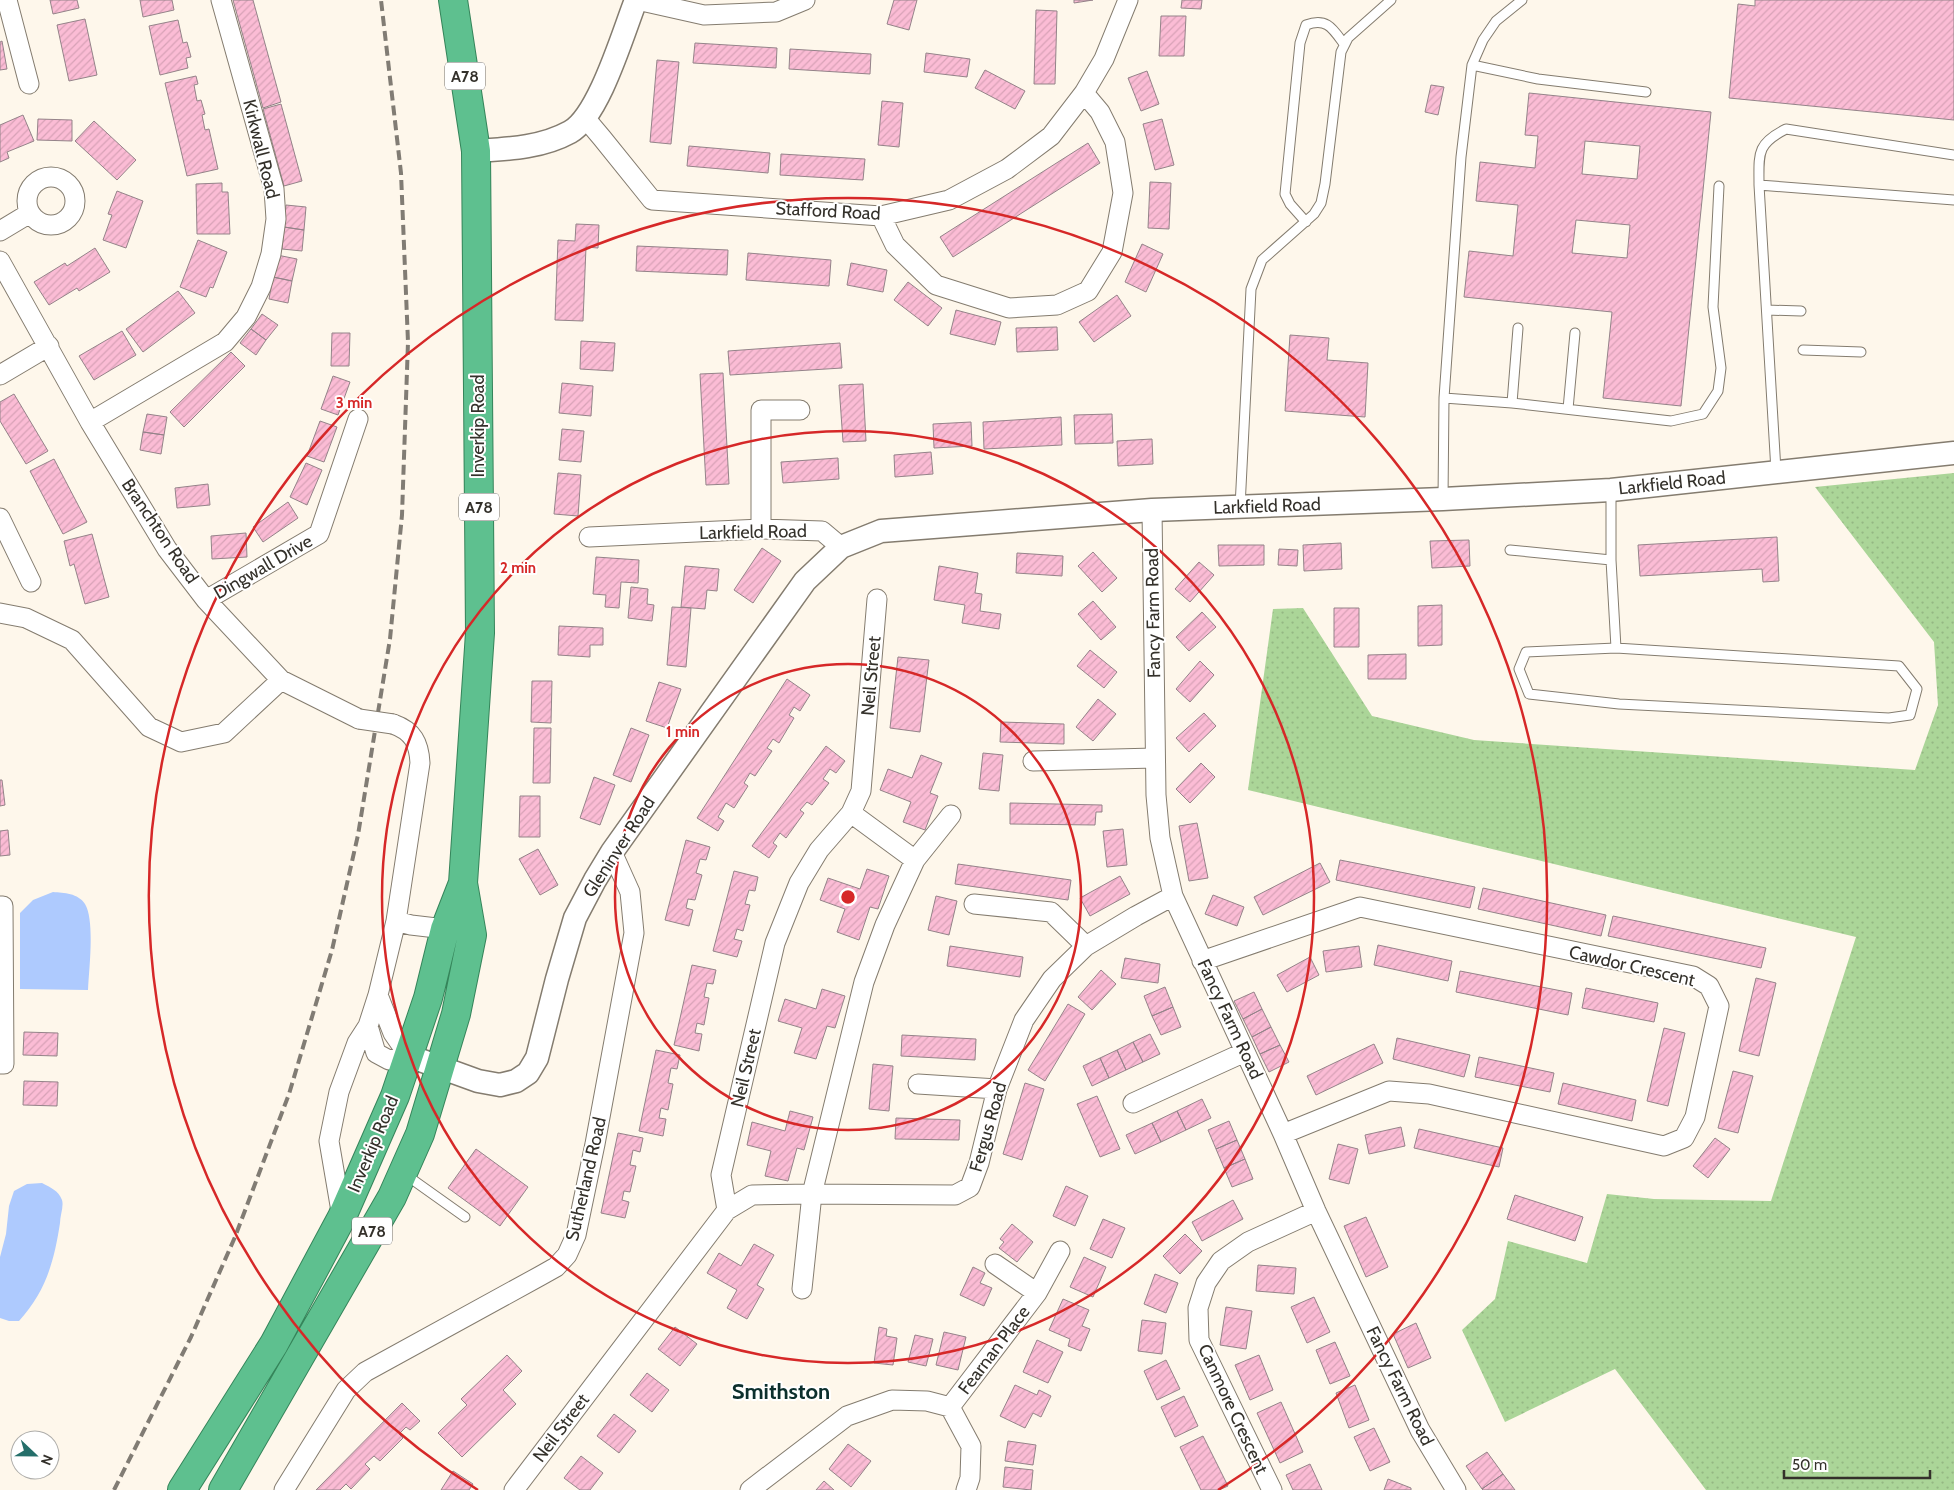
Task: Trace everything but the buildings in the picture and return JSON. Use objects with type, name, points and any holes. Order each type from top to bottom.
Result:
[{"type":"highway","name":"Inverkip Road","points":[[223,1490],[282,1384],[356,1262],[392,1197],[420,1134],[441,1068],[456,1014],[472,935],[463,883],[480,633],[476,151],[453,0]]},
{"type":"highway","name":"Inverkip Road","points":[[182,1490],[274,1344],[342,1217],[390,1109],[428,998],[445,928],[463,883]]},
{"type":"street","points":[[7,0],[29,84]]},
{"type":"street","name":"Kirkwall Road","points":[[90,422],[225,342],[246,317],[261,287],[271,254],[276,219],[274,189],[221,0]]},
{"type":"street","points":[[476,151],[530,147],[570,132],[586,119],[603,85],[636,0],[704,15],[776,12],[805,0]]},
{"type":"street","name":"Stafford Road","points":[[586,119],[652,200],[882,216],[949,200],[1007,169],[1051,136],[1084,93],[1104,59],[1128,0]]},
{"type":"street","points":[[882,216],[894,245],[936,285],[1009,308],[1057,305],[1088,291],[1112,252],[1123,192],[1115,142],[1100,112],[1084,93]]},
{"type":"street","points":[[0,232],[30,213]]},
{"type":"street","name":"Branchton Road","points":[[0,261],[90,422],[167,549],[206,600],[281,680],[359,719],[401,727],[415,740],[420,749],[420,763],[396,921]]},
{"type":"street","points":[[0,375],[49,346]]},
{"type":"street","points":[[761,529],[761,410],[800,410]]},
{"type":"street","name":"Dingwall Drive","points":[[206,600],[319,534],[358,419]]},
{"type":"street","name":"Larkfield Road","points":[[589,537],[761,529],[822,531],[841,547],[881,531],[1152,510],[1444,499],[1611,490],[1954,453]]},
{"type":"street","name":"Fancy Farm Road","points":[[1152,510],[1156,795],[1160,838],[1173,896],[1283,1134],[1316,1211],[1420,1430],[1456,1490]]},
{"type":"street","points":[[0,518],[7,552],[31,582]]},
{"type":"street","name":"Gleninver Road","points":[[409,1056],[478,1081],[500,1085],[516,1081],[528,1073],[537,1058],[575,918],[612,852],[805,581],[841,547]]},
{"type":"street","name":"Neil Street","points":[[514,1490],[728,1210],[721,1175],[775,943],[799,883],[819,850],[851,813],[861,791],[877,599]]},
{"type":"street","points":[[0,613],[26,618],[72,640],[149,727],[181,742],[224,733],[281,680]]},
{"type":"street","points":[[1033,761],[1155,758]]},
{"type":"street","points":[[851,813],[915,860]]},
{"type":"street","points":[[802,1289],[812,1194],[864,982],[885,925],[915,860],[951,815]]},
{"type":"street","name":"Sutherland Road","points":[[284,1490],[346,1390],[365,1372],[556,1267],[567,1255],[576,1235],[595,1144],[634,933],[630,892],[612,852]]},
{"type":"street","name":"Fergus Road","points":[[728,1210],[752,1195],[955,1195],[970,1187],[979,1163],[997,1089],[1024,1020],[1052,979],[1086,946],[1173,896]]},
{"type":"street","points":[[974,904],[1050,912],[1086,946]]},
{"type":"street","points":[[0,906],[3,906],[4,1064],[0,1064]]},
{"type":"street","name":"Cawdor Crescent","points":[[1202,961],[1360,907],[1693,976],[1709,986],[1719,1006],[1695,1116],[1684,1138],[1664,1146],[1429,1094],[1389,1091],[1283,1134]]},
{"type":"street","points":[[342,1217],[329,1141],[339,1092],[357,1043],[368,1026],[378,996],[396,921],[411,925],[445,928]]},
{"type":"street","points":[[368,1026],[376,1053],[389,1060],[409,1056],[393,1033],[378,996]]},
{"type":"street","points":[[1133,1103],[1245,1052]]},
{"type":"street","points":[[918,1084],[997,1089]]},
{"type":"street","name":"Canmore Crescent","points":[[1272,1490],[1199,1340],[1198,1308],[1206,1283],[1221,1262],[1248,1242],[1316,1211]]},
{"type":"street","name":"Fearnan Place","points":[[950,1408],[1037,1293],[1060,1251]]},
{"type":"street","name":"Fearnan Place","points":[[996,1264],[1037,1293]]},
{"type":"street","points":[[750,1490],[846,1416],[892,1400],[927,1401],[950,1408],[971,1446],[970,1478],[966,1490]]},
{"type":"lane","points":[[1240,507],[1251,289],[1262,260],[1306,222],[1321,203],[1326,184],[1341,52],[1348,38],[1391,0]]},
{"type":"lane","points":[[1444,499],[1444,398],[1461,157],[1472,65],[1483,40],[1496,21],[1522,0]]},
{"type":"lane","points":[[1306,222],[1290,204],[1285,194],[1300,43],[1306,25],[1314,22],[1331,27],[1344,44]]},
{"type":"lane","points":[[1472,65],[1538,79],[1646,92]]},
{"type":"lane","points":[[1776,472],[1759,185],[1760,153],[1770,137],[1786,129],[1954,155]]},
{"type":"lane","points":[[1759,185],[1954,200]]},
{"type":"lane","points":[[1444,398],[1512,402],[1671,420],[1703,414],[1718,391],[1720,368],[1713,307],[1719,186]]},
{"type":"lane","points":[[1766,310],[1801,310]]},
{"type":"lane","points":[[1512,402],[1518,328]]},
{"type":"lane","points":[[1568,409],[1575,333]]},
{"type":"lane","points":[[1804,350],[1860,352]]},
{"type":"lane","points":[[1611,490],[1611,560],[1616,648]]},
{"type":"lane","points":[[1510,550],[1611,560]]},
{"type":"lane","points":[[1616,648],[1898,666],[1917,689],[1910,715],[1889,718],[1619,704],[1529,694],[1519,669],[1526,652],[1616,648]]},
{"type":"lane","points":[[402,1173],[465,1217]]},
{"type":"green space","points":[[1954,473],[1954,1490],[1706,1490],[1615,1369],[1505,1422],[1462,1330],[1495,1299],[1508,1241],[1587,1263],[1607,1194],[1654,1199],[1771,1201],[1856,937],[1248,790],[1273,609],[1303,608],[1372,716],[1474,740],[1915,770],[1938,705],[1934,642],[1815,487]]},
{"type":"water","points":[[53,892],[70,894],[79,898],[85,904],[88,912],[91,945],[88,990],[20,989],[20,913],[33,900]]},
{"type":"water","points":[[42,1183],[56,1192],[62,1202],[55,1251],[52,1263],[36,1299],[19,1321],[9,1321],[0,1318],[0,1257],[6,1234],[9,1206],[14,1191],[27,1184]]},
{"type":"railway","points":[[114,1490],[191,1337],[235,1237],[289,1094],[332,950],[358,835],[390,639],[402,515],[408,342],[401,173],[381,0]]},
{"type":"district","name":"Smithston","points":[[781,1391]]}]
